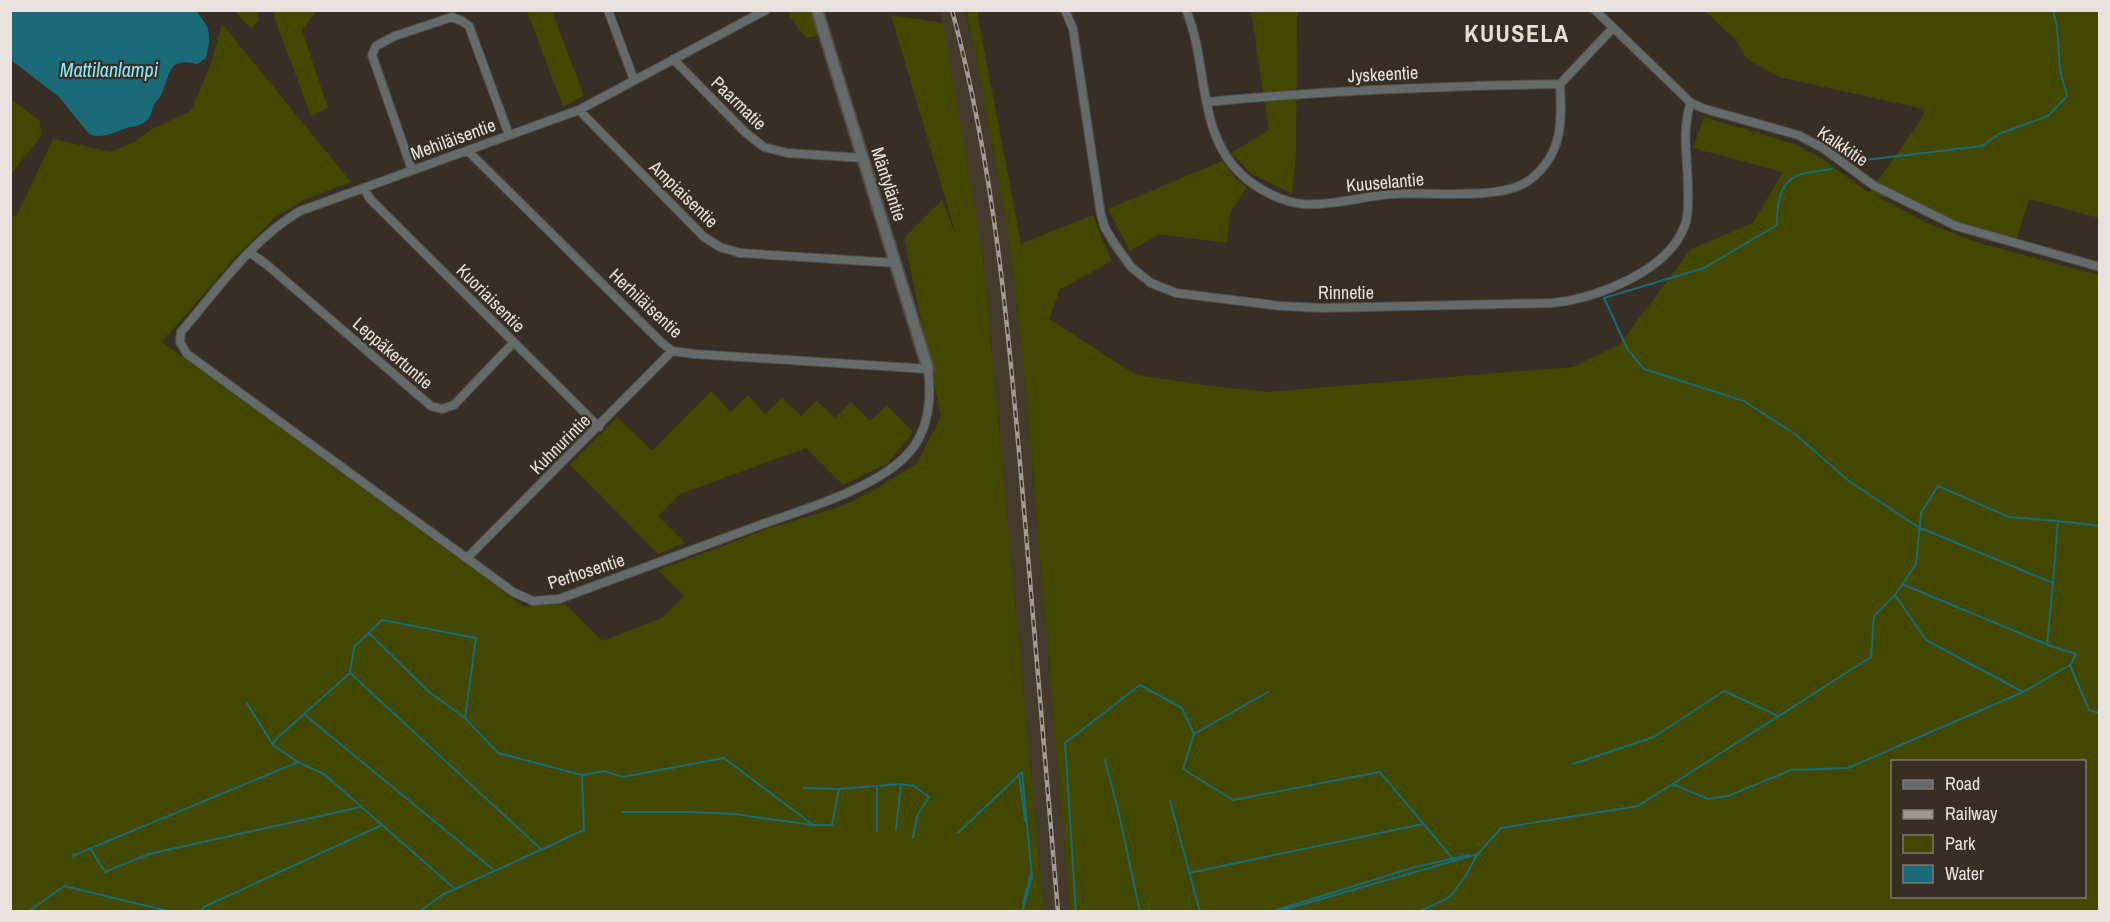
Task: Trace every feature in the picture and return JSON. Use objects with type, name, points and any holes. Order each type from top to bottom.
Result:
[{"type":"street","points":[[608,10],[634,80]]},
{"type":"street","name":"Mehiläisentie","points":[[181,332],[249,252],[269,232],[300,211],[579,110],[766,10]]},
{"type":"street","name":"Mäntyläntie","points":[[817,10],[928,369]]},
{"type":"street","name":"Rinnetie","points":[[1065,10],[1073,29],[1101,215],[1105,228],[1131,267],[1152,283],[1176,293],[1281,306],[1364,307],[1553,303],[1575,301],[1601,292],[1660,260],[1675,245],[1686,225],[1688,191],[1686,116],[1691,103]]},
{"type":"street","name":"Kuuselantie","points":[[1186,10],[1194,30],[1216,140],[1224,154],[1242,176],[1256,187],[1301,204],[1393,194],[1491,192],[1510,189],[1529,181],[1546,165],[1558,141],[1561,111],[1560,84]]},
{"type":"street","name":"Kalkkitie","points":[[1595,10],[1691,103],[1798,135],[1823,148],[1874,185],[1956,226],[2100,267]]},
{"type":"street","points":[[412,170],[372,55],[376,45],[395,36],[452,18],[469,26],[509,135]]},
{"type":"street","points":[[1560,84],[1613,28]]},
{"type":"street","name":"Paarmatie","points":[[673,59],[746,133],[764,147],[787,153],[863,158]]},
{"type":"street","name":"Jyskeentie","points":[[1207,102],[1265,96],[1419,87],[1560,84]]},
{"type":"street","name":"Ampiaisentie","points":[[579,110],[704,237],[720,247],[740,253],[896,262]]},
{"type":"street","name":"Herhiläisentie","points":[[468,150],[672,351],[928,369]]},
{"type":"street","name":"Kuoriaisentie","points":[[364,188],[370,199],[598,427]]},
{"type":"street","name":"Leppäkertuntie","points":[[249,252],[266,264],[431,406],[442,409],[454,405],[514,342]]},
{"type":"street","name":"Perhosentie","points":[[181,332],[180,342],[187,354],[513,592],[533,601],[559,599],[796,512],[885,473],[906,456],[921,433],[930,406],[928,369]]},
{"type":"street","name":"Kuhnurintie","points":[[468,557],[672,351]]},
{"type":"shaded area","points":[[940,11],[965,11],[976,56],[1007,225],[1023,357],[1070,911],[1044,911],[983,257]]},
{"type":"green space","points":[[790,10],[813,11],[819,30],[816,36],[806,38],[790,17]]},
{"type":"green space","points":[[235,11],[256,11],[259,20],[251,29]]},
{"type":"green space","points":[[272,11],[316,11],[302,30],[328,108],[311,116]]},
{"type":"green space","points":[[527,11],[552,11],[584,96],[563,107]]},
{"type":"green space","points":[[1251,11],[1297,11],[1296,153],[1292,194],[1252,174],[1231,153],[1269,130]]},
{"type":"green space","points":[[1705,11],[2099,11],[2099,218],[2029,199],[2017,238],[1971,227],[1918,206],[1872,194],[1931,225],[1982,244],[2099,275],[2099,911],[1070,911],[1023,357],[1007,225],[966,13],[977,12],[1021,244],[1093,215],[1112,261],[1060,289],[1049,319],[1136,375],[1268,392],[1573,367],[1620,344],[1691,249],[1753,223],[1783,172],[1693,148],[1704,117],[1794,144],[1818,156],[1869,193],[1923,117],[1924,109],[1779,77],[1746,58],[1735,39]]},
{"type":"green space","points":[[891,15],[943,23],[983,257],[1044,911],[11,912],[11,215],[16,217],[53,139],[110,152],[134,142],[152,129],[191,111],[211,63],[222,24],[351,182],[306,199],[277,216],[239,253],[162,342],[523,606],[565,604],[602,641],[662,618],[684,596],[658,570],[770,528],[843,506],[878,488],[917,463],[939,421],[941,416],[904,238],[942,200],[957,238]]},
{"type":"green space","points":[[11,99],[40,121],[41,136],[11,174]]},
{"type":"green space","points":[[1222,161],[1237,180],[1247,187],[1230,213],[1227,243],[1159,234],[1130,251],[1108,209]]},
{"type":"green space","points":[[711,391],[731,412],[748,395],[765,414],[782,398],[801,416],[817,401],[835,418],[851,402],[870,421],[887,405],[913,432],[888,463],[843,485],[806,448],[680,494],[658,516],[685,543],[658,554],[570,465],[617,417],[652,451]]},
{"type":"water","name":"Mattilanlampi","points":[[10,11],[196,11],[208,28],[209,44],[206,58],[197,64],[181,63],[172,68],[161,95],[144,123],[98,136],[89,134],[59,97],[11,60]]},
{"type":"waterway","points":[[1857,161],[1982,146],[1999,134],[2048,116],[2067,96],[2060,70],[2057,27],[2053,10]]},
{"type":"waterway","points":[[1832,169],[1802,174],[1791,179],[1780,196],[1777,225],[1704,268],[1604,298],[1628,350],[1644,369],[1744,401],[1795,434],[1849,481],[1918,527],[2053,583],[2047,645],[2076,654],[2070,665],[2089,710],[2100,713]]},
{"type":"waterway","points":[[1276,912],[1478,854],[1501,828],[1638,806],[1871,657],[1874,616],[1895,595],[1916,564],[1921,513],[1938,486],[2009,517],[2058,521],[2053,583]]},
{"type":"waterway","points":[[2058,521],[2100,526]]},
{"type":"waterway","points":[[1902,584],[2046,644]]},
{"type":"waterway","points":[[1895,595],[1926,640],[2023,692]]},
{"type":"waterway","points":[[273,745],[276,739],[350,673],[354,647],[382,620],[476,638],[465,718]]},
{"type":"waterway","points":[[369,633],[428,691],[465,718],[498,753],[582,775],[604,771],[623,777],[724,758],[813,825]]},
{"type":"waterway","points":[[1672,784],[1708,799],[1728,796],[1791,770],[1848,768],[2023,692],[2070,665]]},
{"type":"waterway","points":[[350,673],[542,850]]},
{"type":"waterway","points":[[1076,912],[1065,743],[1140,685],[1182,708],[1194,734]]},
{"type":"waterway","points":[[1573,764],[1654,737],[1724,691],[1778,716]]},
{"type":"waterway","points":[[1268,692],[1194,734],[1183,769],[1233,800],[1380,772],[1453,859]]},
{"type":"waterway","points":[[246,702],[273,745],[298,762],[324,774],[455,889]]},
{"type":"waterway","points":[[305,715],[495,871]]},
{"type":"waterway","points":[[1105,760],[1140,912]]},
{"type":"waterway","points":[[72,856],[298,762]]},
{"type":"waterway","points":[[958,833],[1022,772],[1032,877],[1022,912]]},
{"type":"waterway","points":[[1019,774],[1025,821]]},
{"type":"waterway","points":[[419,912],[442,895],[584,830],[582,775]]},
{"type":"waterway","points":[[804,788],[839,789],[901,784],[914,786],[929,797],[917,816],[913,838]]},
{"type":"waterway","points":[[896,830],[901,784]]},
{"type":"waterway","points":[[877,786],[877,831]]},
{"type":"waterway","points":[[623,812],[734,814],[813,825],[832,825],[839,789]]},
{"type":"waterway","points":[[1170,801],[1200,912]]},
{"type":"waterway","points":[[90,848],[105,872],[149,854],[361,807]]},
{"type":"waterway","points":[[1189,873],[1423,824]]},
{"type":"waterway","points":[[200,912],[204,907],[382,825]]},
{"type":"waterway","points":[[1419,912],[1450,897],[1478,853]]},
{"type":"waterway","points":[[1270,912],[1415,867],[1469,855]]},
{"type":"waterway","points":[[1023,903],[1031,874]]},
{"type":"waterway","points":[[28,912],[64,886],[172,912]]},
{"type":"railway","points":[[952,10],[967,70],[990,191],[1006,314],[1058,912]]},
{"type":"district","name":"KUUSELA","points":[[1517,33]]}]
